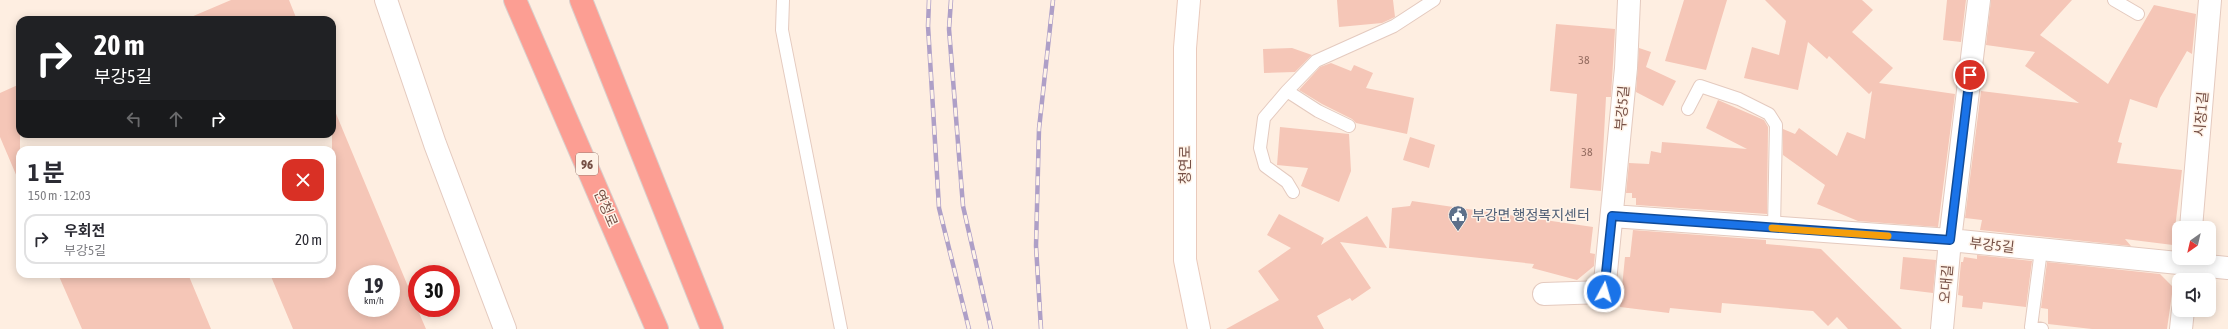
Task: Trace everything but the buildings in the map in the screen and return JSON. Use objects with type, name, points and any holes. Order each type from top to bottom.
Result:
[{"type":"highway","name":"연청로","points":[[515,0],[657,329]]},
{"type":"highway","points":[[581,0],[712,329]]},
{"type":"street","points":[[386,0],[435,144],[505,329]]},
{"type":"street","name":"청연로","points":[[1189,0],[1185,48],[1185,260],[1199,329]]},
{"type":"street","name":"부강5길","points":[[1544,294],[1604,292],[1626,68],[1630,0]]},
{"type":"street","name":"오대길","points":[[1942,329],[1950,240],[1979,0]]},
{"type":"street","name":"시장1길","points":[[2192,221],[2210,0]]},
{"type":"street","name":"부강5길","points":[[1612,216],[1950,240],[2188,267],[2228,268]]},
{"type":"street","points":[[2181,329],[2182,317]]},
{"type":"lane","points":[[783,0],[782,30],[841,329]]},
{"type":"lane","points":[[1293,192],[1287,182],[1265,166],[1260,148],[1264,118],[1316,61],[1394,26],[1434,0]]},
{"type":"lane","points":[[2114,0],[2138,14]]},
{"type":"lane","points":[[1688,109],[1700,86],[1739,99],[1769,114],[1776,125],[1774,228]]},
{"type":"lane","points":[[1287,92],[1318,111],[1349,126]]},
{"type":"lane","points":[[2034,328],[2041,250]]},
{"type":"railway","points":[[929,0],[928,26],[939,208],[969,329]]},
{"type":"railway","points":[[951,0],[949,29],[963,206],[991,329]]},
{"type":"railway","points":[[1041,329],[1036,246],[1039,129],[1053,0]]},
{"type":"slow traffic","points":[[1772,228],[1888,236]]},
{"type":"place","name":"부강면 행정복지센터","points":[[1458,232]]},
{"type":"route","points":[[1604,292],[1612,216],[1950,240],[1970,75]]}]
